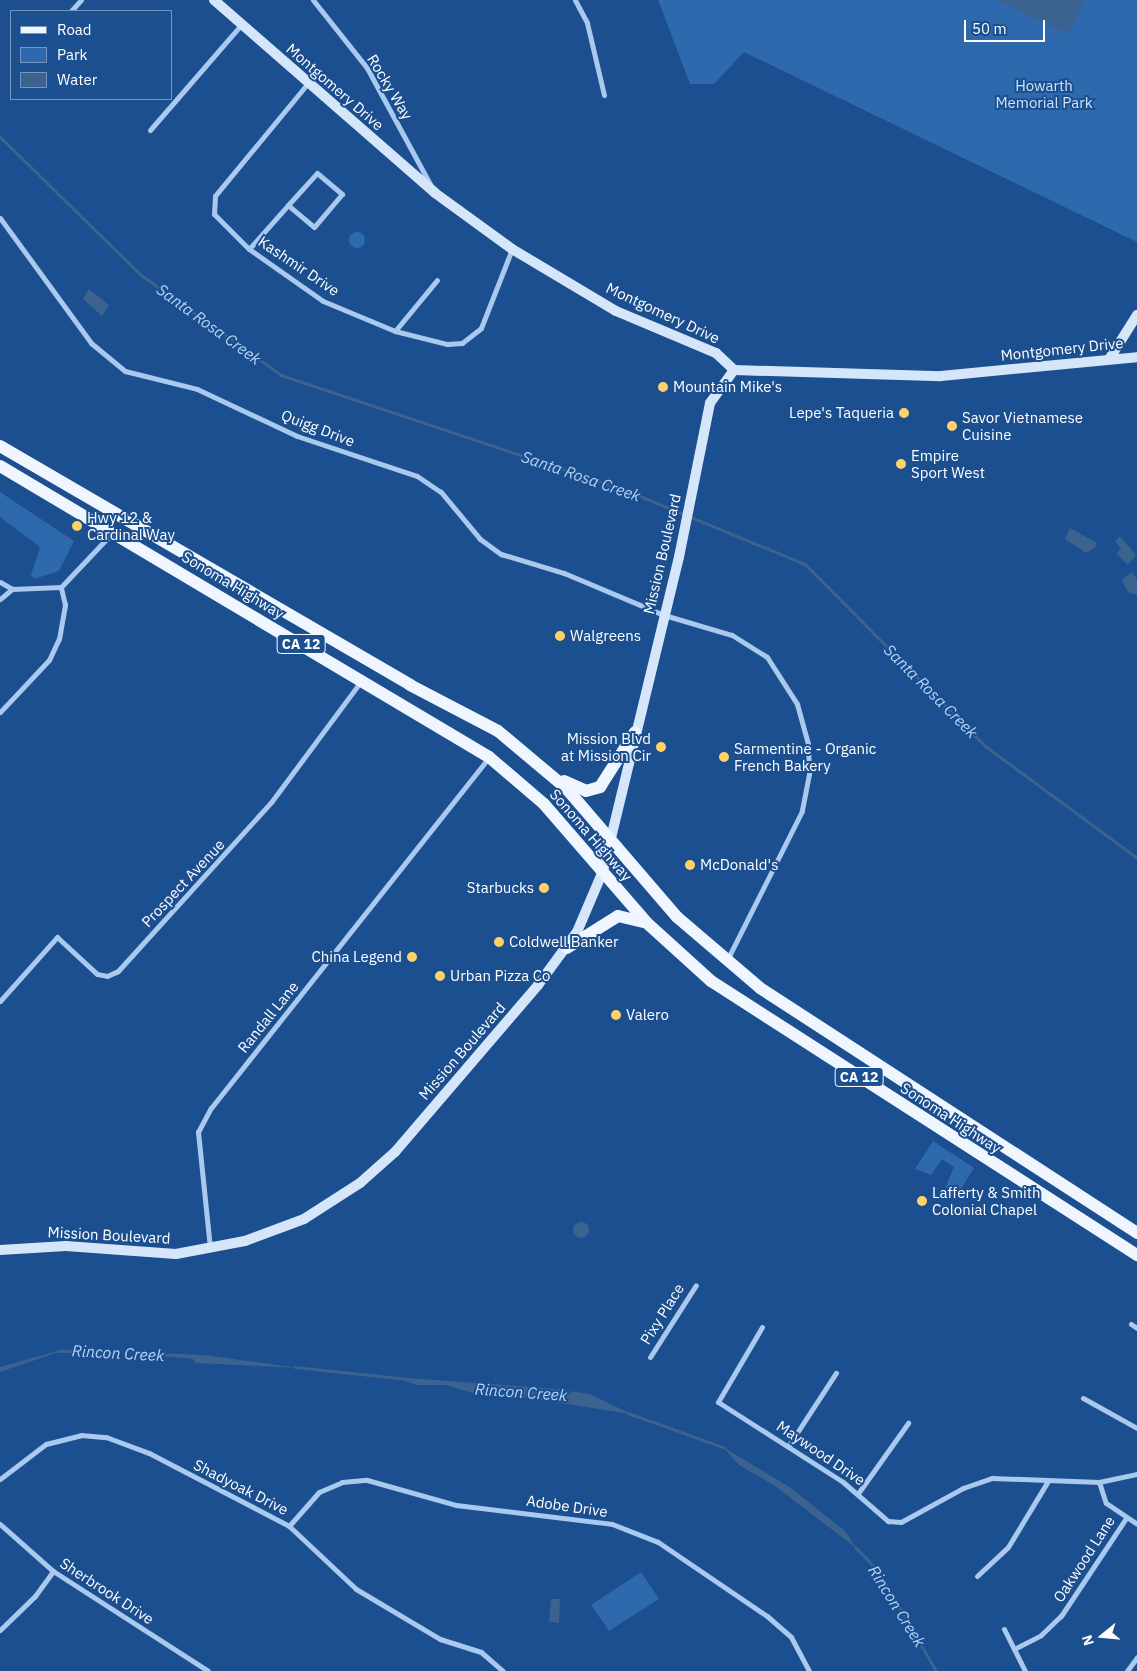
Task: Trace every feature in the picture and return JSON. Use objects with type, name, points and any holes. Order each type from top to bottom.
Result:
[{"type":"main road","name":"Montgomery Drive","points":[[214,0],[435,193],[512,249],[616,311],[716,353],[734,370],[941,376],[1110,358],[1137,357]]},
{"type":"main road","points":[[1110,358],[1137,315]]},
{"type":"main road","name":"Mission Boulevard","points":[[0,1250],[66,1246],[164,1254],[210,1249],[304,1219],[377,1169],[567,948],[587,915],[613,841],[635,732],[680,550],[710,403],[734,370]]},
{"type":"main road","name":"Sonoma Highway","points":[[0,446],[123,514],[410,685],[498,731],[553,775],[613,841],[677,917],[780,1004],[1137,1233]]},
{"type":"main road","name":"Sonoma Highway","points":[[0,466],[489,757],[544,804],[604,871],[647,923],[727,993],[1137,1255]]},
{"type":"main road","points":[[112,532],[123,514]]},
{"type":"main road","points":[[553,775],[582,790],[598,788],[635,732]]},
{"type":"main road","points":[[567,948],[618,916],[647,923]]},
{"type":"street","points":[[72,10],[81,0]]},
{"type":"street","name":"Rocky Way","points":[[313,0],[367,68],[435,193]]},
{"type":"street","points":[[576,0],[587,23],[604,95]]},
{"type":"street","points":[[150,130],[241,25]]},
{"type":"street","name":"Kashmir Drive","points":[[308,83],[215,196],[214,214],[249,249],[323,301],[395,331],[447,344],[473,337],[488,316],[512,249]]},
{"type":"street","points":[[249,249],[288,205],[317,173],[342,194],[314,227],[288,205]]},
{"type":"street","name":"Quigg Drive","points":[[0,218],[91,343],[113,364],[138,377],[197,389],[297,436],[417,476],[441,492],[480,539],[501,554],[564,573],[664,615],[732,634],[767,657],[797,704],[808,744],[809,774],[802,811],[727,960]]},
{"type":"street","points":[[395,331],[437,280]]},
{"type":"street","points":[[0,582],[12,589],[61,587],[112,532]]},
{"type":"street","points":[[0,712],[49,660],[59,639],[65,605],[61,587]]},
{"type":"street","points":[[0,599],[12,589]]},
{"type":"street","name":"Prospect Avenue","points":[[0,1001],[57,937],[97,974],[107,976],[118,971],[272,801],[361,680]]},
{"type":"street","name":"Randall Lane","points":[[210,1249],[198,1132],[211,1108],[428,830],[489,757]]},
{"type":"street","name":"Pixy Place","points":[[650,1356],[696,1285]]},
{"type":"street","points":[[1131,1324],[1137,1328]]},
{"type":"street","name":"Maywood Drive","points":[[762,1327],[718,1402],[789,1445],[859,1492],[888,1521],[901,1522],[963,1488],[992,1478],[1099,1482],[1137,1474]]},
{"type":"street","points":[[789,1445],[836,1373]]},
{"type":"street","points":[[1083,1398],[1137,1428]]},
{"type":"street","points":[[859,1492],[908,1423]]},
{"type":"street","name":"Shadyoak Drive","points":[[0,1479],[46,1444],[81,1435],[106,1437],[149,1452],[290,1526],[356,1589],[440,1639],[481,1652],[503,1671]]},
{"type":"street","name":"Adobe Drive","points":[[290,1526],[319,1492],[361,1480],[456,1506],[612,1524],[658,1542],[773,1620],[791,1637],[809,1671]]},
{"type":"street","points":[[976,1576],[1008,1546],[1048,1481]]},
{"type":"street","points":[[1099,1482],[1106,1503],[1137,1524]]},
{"type":"street","name":"Oakwood Lane","points":[[1014,1649],[1041,1635],[1067,1610],[1126,1518]]},
{"type":"street","name":"Sherbrook Drive","points":[[0,1524],[53,1571],[208,1671]]},
{"type":"street","points":[[0,1630],[35,1596],[53,1571]]},
{"type":"street","points":[[1004,1629],[1025,1671]]},
{"type":"street","points":[[1128,1671],[1137,1657]]},
{"type":"green space","name":"Howarth Memorial Park","points":[[658,0],[1137,0],[1137,242],[744,52],[714,84],[690,84]]},
{"type":"green space","points":[[357,232],[365,240],[357,248],[349,240]]},
{"type":"green space","points":[[0,492],[74,541],[59,571],[34,579],[31,575],[40,547],[0,517]]},
{"type":"green space","points":[[933,1141],[974,1168],[958,1194],[945,1188],[954,1167],[942,1159],[931,1175],[915,1169]]},
{"type":"green space","points":[[641,1572],[659,1599],[609,1631],[591,1605]]},
{"type":"water","points":[[997,0],[1085,0],[1069,34]]},
{"type":"water","points":[[89,289],[109,305],[102,316],[83,299]]},
{"type":"water","points":[[1070,528],[1097,543],[1095,548],[1086,553],[1065,539]]},
{"type":"water","points":[[1120,536],[1136,555],[1128,565],[1116,553],[1121,549],[1115,541]]},
{"type":"water","points":[[1132,572],[1137,579],[1137,595],[1128,592],[1122,580]]},
{"type":"water","points":[[581,1222],[587,1224],[589,1230],[587,1236],[581,1238],[575,1236],[573,1230],[575,1224]]},
{"type":"water","points":[[61,1350],[53,1354],[0,1372],[0,1367]]},
{"type":"water","points":[[111,1351],[204,1355],[299,1368],[196,1363],[193,1359]]},
{"type":"water","points":[[394,1377],[558,1389],[590,1394],[631,1414],[522,1397],[514,1392],[476,1394],[446,1385],[416,1385]]},
{"type":"water","points":[[723,1447],[791,1488],[846,1532],[856,1548],[775,1486],[739,1465]]},
{"type":"water","points":[[551,1599],[560,1599],[559,1623],[549,1622]]},
{"type":"waterway","name":"Santa Rosa Creek","points":[[0,137],[141,275],[281,375],[630,492],[805,564],[985,746],[1137,858]]},
{"type":"waterway","name":"Rincon Creek","points":[[58,1351],[114,1351]]},
{"type":"waterway","name":"Rincon Creek","points":[[295,1367],[398,1378]]},
{"type":"waterway","name":"Rincon Creek","points":[[628,1413],[725,1448]]},
{"type":"waterway","name":"Rincon Creek","points":[[855,1547],[879,1572],[936,1671]]},
{"type":"place","name":"Mountain Mike's","points":[[663,387]]},
{"type":"place","name":"Lepe's Taqueria","points":[[904,413]]},
{"type":"place","name":"Savor Vietnamese Cuisine","points":[[952,426]]},
{"type":"place","name":"Empire Sport West","points":[[901,464]]},
{"type":"place","name":"Hwy 12 & Cardinal Way","points":[[77,526]]},
{"type":"place","name":"Walgreens","points":[[560,636]]},
{"type":"place","name":"Mission Blvd at Mission Cir","points":[[661,747]]},
{"type":"place","name":"Sarmentine - Organic French Bakery","points":[[724,757]]},
{"type":"place","name":"McDonald's","points":[[690,865]]},
{"type":"place","name":"Starbucks","points":[[544,888]]},
{"type":"place","name":"Coldwell Banker","points":[[499,942]]},
{"type":"place","name":"China Legend","points":[[412,957]]},
{"type":"place","name":"Urban Pizza Co","points":[[440,976]]},
{"type":"place","name":"Valero","points":[[616,1015]]},
{"type":"place","name":"Lafferty & Smith Colonial Chapel","points":[[922,1201]]}]
